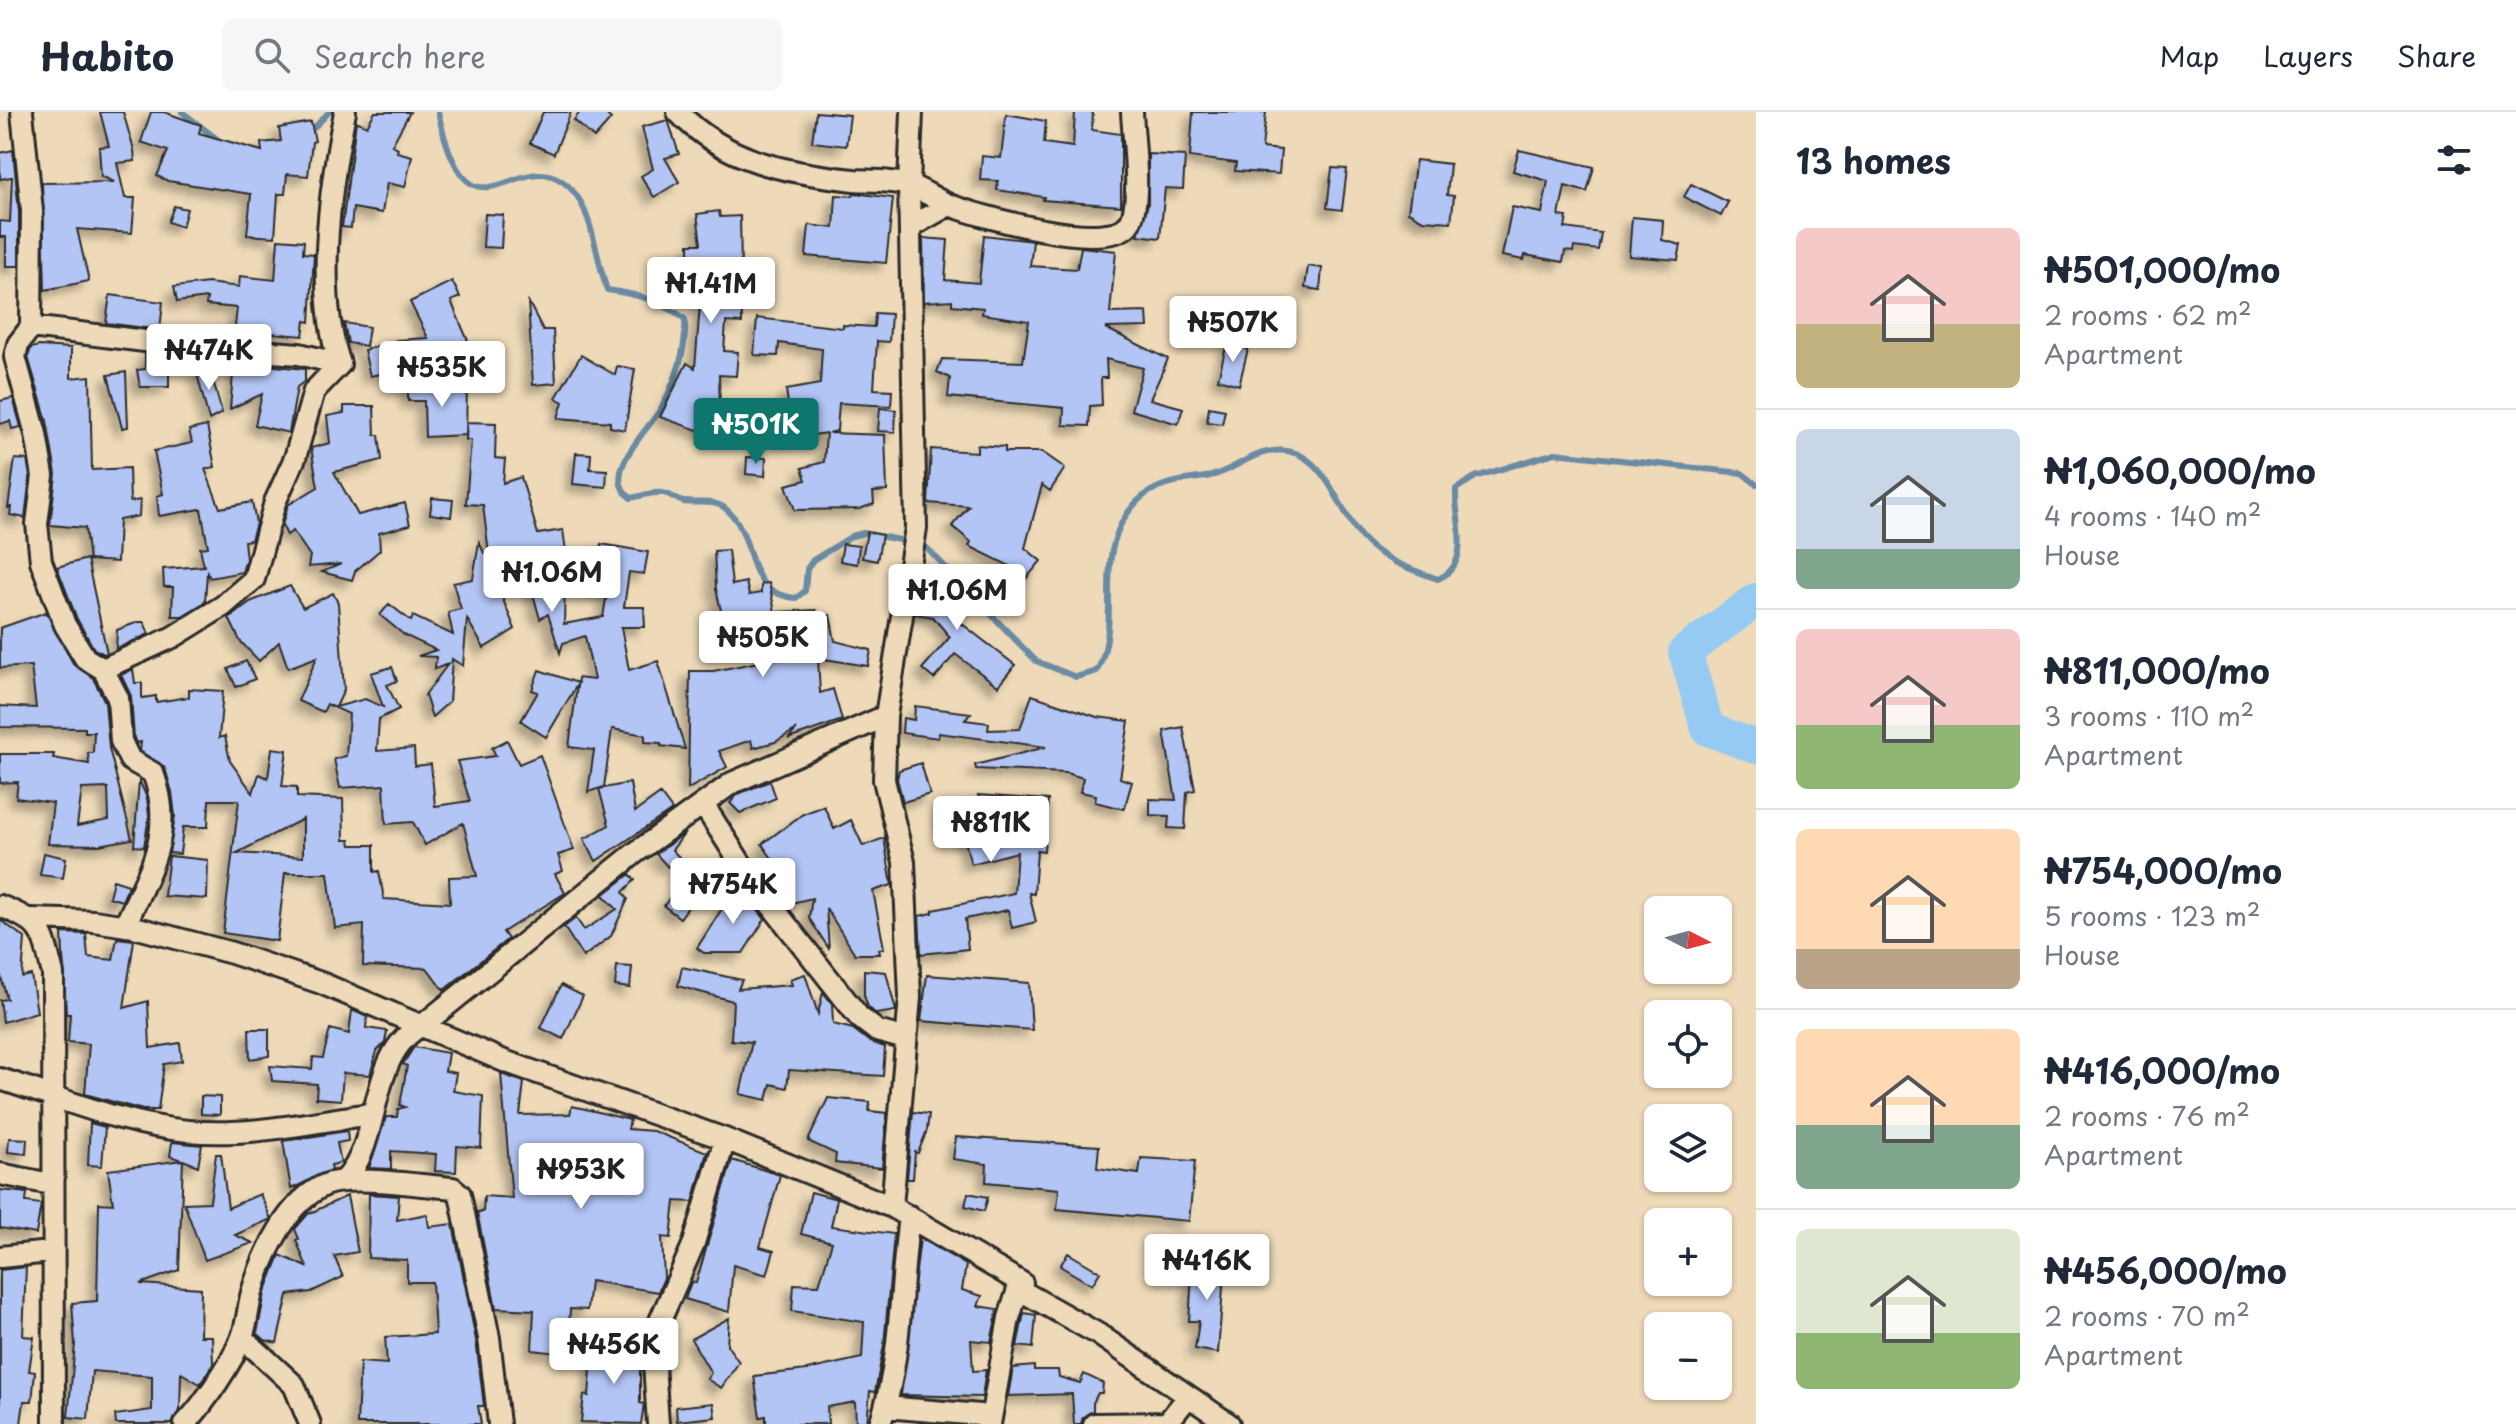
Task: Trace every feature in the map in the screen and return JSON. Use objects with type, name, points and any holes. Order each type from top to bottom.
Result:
[{"type":"street","points":[[22,112],[32,211],[31,327],[18,344],[15,357],[36,434],[43,476],[37,524],[41,561],[65,625],[85,658],[103,669],[118,698],[121,741],[130,760],[153,773],[159,789],[162,827],[156,864],[125,926]]},
{"type":"street","points":[[340,364],[329,331],[330,199],[345,112]]},
{"type":"street","points":[[678,112],[722,149],[769,166],[818,176],[909,185],[949,205],[1010,224],[1059,234],[1119,232],[1129,224],[1134,208],[1132,112]]},
{"type":"street","points":[[912,112],[909,185],[916,528],[886,716],[884,780],[905,877],[910,997],[906,1039],[897,1354],[883,1416],[980,1415],[990,1424]]},
{"type":"street","points":[[910,227],[949,205]]},
{"type":"street","points":[[31,327],[169,344],[299,354],[340,364]]},
{"type":"street","points":[[103,669],[173,637],[223,606],[254,579],[275,502],[295,458],[314,391],[340,364]]},
{"type":"street","points":[[344,1181],[361,1159],[371,1114],[398,1044],[410,1031],[424,1024],[635,853],[732,783],[886,716]]},
{"type":"street","points":[[703,804],[752,881],[859,1017],[877,1031],[906,1039]]},
{"type":"street","points":[[0,906],[31,919],[125,926],[232,953],[321,983],[424,1024],[504,1061],[725,1139],[901,1211],[1022,1283],[1009,1318],[990,1424]]},
{"type":"street","points":[[31,919],[45,944],[53,974],[51,1252],[54,1424]]},
{"type":"street","points":[[0,1079],[113,1116],[190,1131],[287,1125],[371,1114]]},
{"type":"street","points":[[658,1424],[653,1348],[659,1323],[694,1243],[725,1139]]},
{"type":"street","points":[[0,1174],[51,1184]]},
{"type":"street","points":[[185,1424],[198,1411],[242,1337],[252,1291],[267,1252],[294,1209],[324,1185],[344,1181],[453,1188],[460,1194],[489,1338],[499,1424]]},
{"type":"street","points":[[0,1257],[51,1252]]},
{"type":"street","points":[[1018,1289],[1098,1334],[1229,1424]]},
{"type":"street","points":[[242,1337],[294,1385],[310,1424]]},
{"type":"street","points":[[1094,1424],[1167,1423],[1188,1397]]},
{"type":"building","points":[[100,112],[123,112],[134,150],[135,161],[117,163],[125,198],[135,198],[132,233],[77,229],[89,281],[45,290],[42,183],[114,182],[101,176],[99,147],[109,146]]},
{"type":"building","points":[[151,112],[164,112],[201,125],[199,133],[262,151],[261,143],[281,141],[279,128],[311,122],[315,141],[312,142],[308,176],[287,174],[285,194],[278,194],[275,237],[247,235],[251,194],[168,181],[157,176],[168,151],[141,142]]},
{"type":"building","points":[[375,112],[410,112],[392,145],[398,148],[397,152],[412,156],[405,187],[387,183],[382,213],[353,208],[351,228],[342,227],[356,121],[367,126]]},
{"type":"building","points":[[543,112],[571,112],[554,154],[530,143]]},
{"type":"building","points":[[580,112],[604,112],[611,119],[594,138],[574,120]]},
{"type":"building","points":[[816,112],[850,115],[846,146],[812,142]]},
{"type":"building","points":[[1075,112],[1093,112],[1092,130],[1121,134],[1121,206],[1043,200],[1044,197],[997,190],[998,181],[980,180],[982,156],[1001,158],[1006,114],[1046,121],[1044,143],[1073,147]]},
{"type":"building","points":[[1193,112],[1266,112],[1262,148],[1281,150],[1279,174],[1235,171],[1236,163],[1190,157]]},
{"type":"building","points":[[668,120],[679,154],[665,158],[679,182],[654,197],[641,176],[653,169],[642,127]]},
{"type":"building","points":[[13,150],[19,212],[19,266],[6,266],[6,237],[0,237],[0,221],[10,222],[12,177],[0,179],[0,153]]},
{"type":"building","points":[[1519,150],[1594,167],[1587,192],[1565,186],[1559,216],[1567,217],[1565,228],[1601,233],[1598,250],[1574,247],[1573,252],[1565,251],[1563,262],[1525,255],[1524,260],[1502,256],[1512,207],[1542,213],[1548,181],[1513,171]]},
{"type":"building","points":[[1148,154],[1185,156],[1183,189],[1165,188],[1160,238],[1138,235],[1148,204]]},
{"type":"building","points":[[1416,160],[1450,164],[1447,195],[1454,196],[1451,222],[1423,220],[1408,212]]},
{"type":"building","points":[[1332,168],[1347,169],[1342,210],[1327,208]]},
{"type":"building","points":[[1691,184],[1728,202],[1721,216],[1684,197]]},
{"type":"building","points":[[854,193],[893,198],[886,263],[806,256],[809,225],[834,228],[836,195],[853,196]]},
{"type":"building","points":[[174,206],[187,209],[182,227],[168,222]]},
{"type":"building","points":[[719,211],[720,217],[740,216],[742,323],[726,322],[724,351],[738,352],[736,376],[719,375],[720,412],[712,435],[660,417],[687,363],[695,368],[700,305],[707,305],[706,260],[689,261],[689,244],[701,244],[697,214]]},
{"type":"building","points":[[485,214],[503,215],[501,248],[483,247]]},
{"type":"building","points":[[1632,217],[1663,220],[1662,240],[1681,245],[1678,260],[1629,256]]},
{"type":"building","points":[[984,235],[1033,241],[1030,266],[1077,269],[1081,247],[1116,251],[1110,313],[1147,312],[1148,327],[1105,328],[1168,359],[1150,399],[1183,408],[1178,424],[1131,410],[1143,368],[1106,359],[1107,378],[1101,378],[1102,405],[1090,406],[1089,426],[1063,425],[1064,408],[948,397],[950,378],[937,372],[942,359],[1023,362],[1029,321],[982,314],[983,308],[952,305],[952,300],[924,302],[923,238],[948,240],[945,280],[979,283]]},
{"type":"building","points":[[278,239],[304,241],[303,253],[314,254],[310,322],[305,321],[303,336],[271,333],[271,339],[234,336],[237,308],[206,305],[207,298],[177,302],[174,287],[208,283],[239,287],[240,276],[275,280]]},
{"type":"building","points":[[1308,266],[1322,268],[1320,290],[1305,288]]},
{"type":"building","points":[[452,281],[460,297],[451,301],[474,355],[408,384],[408,368],[370,376],[364,350],[397,340],[428,338],[410,302]]},
{"type":"building","points":[[110,295],[163,302],[160,330],[106,323]]},
{"type":"building","points":[[528,301],[543,330],[553,330],[556,383],[533,385]]},
{"type":"building","points":[[875,313],[891,314],[889,342],[877,341],[874,389],[892,390],[891,406],[839,403],[837,431],[829,433],[885,435],[887,491],[873,492],[874,504],[859,509],[795,510],[786,485],[806,480],[802,468],[824,462],[826,433],[783,440],[777,403],[788,403],[786,390],[820,384],[822,349],[779,343],[778,356],[754,355],[757,318],[843,328],[843,325],[874,327]]},
{"type":"building","points":[[344,323],[369,327],[366,346],[348,343]]},
{"type":"building","points":[[1227,343],[1248,349],[1239,385],[1218,379]]},
{"type":"building","points":[[31,348],[71,348],[71,378],[90,376],[92,470],[129,468],[130,502],[140,500],[139,516],[119,520],[117,562],[89,560],[85,528],[50,525],[56,474],[47,421],[28,357]]},
{"type":"building","points":[[491,348],[501,367],[486,375],[476,356]]},
{"type":"building","points":[[145,354],[169,357],[169,387],[140,387],[137,370],[145,369]]},
{"type":"building","points":[[581,355],[615,375],[617,366],[635,369],[625,430],[610,427],[610,422],[558,418],[563,402],[556,398]]},
{"type":"building","points":[[234,362],[305,369],[305,381],[297,387],[289,433],[255,425],[262,394],[230,409]]},
{"type":"building","points":[[209,366],[222,413],[209,420],[196,370]]},
{"type":"building","points":[[126,372],[128,427],[122,428],[108,375]]},
{"type":"building","points":[[408,385],[467,386],[466,435],[425,437],[424,401],[408,401]]},
{"type":"building","points":[[13,398],[21,427],[12,429],[10,421],[0,424],[0,401]]},
{"type":"building","points":[[344,406],[374,406],[375,435],[379,435],[382,460],[334,472],[358,515],[405,503],[410,525],[379,533],[380,550],[355,571],[352,580],[322,572],[341,564],[308,567],[310,556],[293,531],[287,535],[282,525],[288,505],[318,487],[311,448],[330,443],[327,416],[344,413]]},
{"type":"building","points":[[1209,407],[1225,410],[1222,424],[1207,422]]},
{"type":"building","points":[[880,408],[896,410],[895,432],[878,431]]},
{"type":"building","points":[[467,422],[496,423],[495,458],[505,459],[503,483],[521,477],[538,534],[563,530],[568,567],[597,568],[601,544],[648,552],[644,574],[629,572],[624,607],[644,607],[645,627],[621,627],[629,670],[658,661],[685,749],[645,742],[645,735],[612,729],[604,787],[588,792],[594,750],[569,747],[578,678],[594,680],[585,636],[563,643],[560,653],[548,614],[540,619],[527,572],[491,570],[515,629],[484,648],[467,619],[463,666],[452,659],[449,702],[432,717],[425,695],[448,664],[435,669],[436,657],[418,656],[436,650],[404,635],[380,615],[389,604],[411,621],[413,616],[453,635],[448,612],[461,609],[453,583],[473,579],[479,542],[484,553],[489,554],[483,505],[466,504],[471,440],[466,440]],"holes":[[[565,587],[607,593],[603,617],[564,624]]]},
{"type":"building","points":[[207,426],[215,467],[205,469],[220,508],[252,502],[256,523],[251,540],[244,541],[246,559],[242,572],[210,578],[207,572],[205,602],[182,616],[172,616],[173,587],[164,587],[163,569],[204,566],[200,548],[208,547],[201,509],[159,516],[157,496],[163,494],[154,451],[192,443],[189,430]]},
{"type":"building","points":[[977,445],[1005,447],[1005,452],[1042,452],[1065,468],[1050,491],[1042,485],[1025,548],[1041,561],[1020,586],[1004,573],[1010,566],[969,546],[971,542],[952,526],[969,506],[928,503],[931,449],[977,452]]},
{"type":"building","points":[[576,453],[591,454],[590,469],[607,470],[606,487],[573,484]]},
{"type":"building","points":[[747,457],[766,458],[765,476],[746,474]]},
{"type":"building","points":[[15,459],[27,460],[30,476],[25,518],[10,515],[11,507],[8,508]]},
{"type":"building","points":[[432,498],[453,500],[451,517],[430,514]]},
{"type":"building","points":[[867,532],[882,535],[877,561],[862,558]]},
{"type":"building","points":[[843,544],[859,546],[857,564],[840,561]]},
{"type":"building","points":[[728,550],[732,585],[746,582],[749,595],[761,593],[761,584],[769,583],[775,612],[816,610],[817,617],[830,615],[835,641],[871,650],[868,666],[818,658],[820,693],[833,689],[842,720],[788,739],[797,729],[775,742],[753,748],[751,740],[719,751],[727,767],[688,789],[690,671],[713,671],[764,661],[762,620],[725,628],[716,589],[714,551]]},
{"type":"building","points":[[87,559],[107,653],[104,654],[94,649],[77,619],[57,567]]},
{"type":"building","points":[[923,569],[942,574],[941,579],[967,601],[952,616],[1015,665],[998,686],[955,654],[934,679],[922,669],[950,637],[933,617],[915,614]]},
{"type":"building","points":[[290,586],[303,608],[333,593],[338,603],[344,690],[336,707],[365,699],[383,707],[371,673],[392,667],[397,681],[387,685],[399,709],[379,719],[377,751],[414,748],[415,766],[431,764],[435,806],[470,801],[457,761],[496,756],[492,748],[507,740],[519,764],[540,755],[574,850],[558,855],[563,871],[555,874],[565,893],[503,932],[508,939],[444,990],[427,968],[363,966],[364,925],[335,928],[328,873],[285,873],[277,941],[223,933],[239,800],[209,800],[208,827],[183,827],[180,854],[169,853],[175,816],[172,792],[165,768],[140,751],[141,742],[136,743],[134,738],[131,696],[121,675],[133,669],[135,683],[142,683],[142,698],[156,696],[156,702],[189,697],[189,689],[223,691],[219,738],[225,736],[230,761],[253,793],[259,774],[268,778],[272,748],[287,750],[282,786],[297,787],[297,797],[343,799],[344,840],[350,840],[351,845],[374,845],[374,872],[379,871],[384,899],[450,903],[449,877],[477,876],[463,823],[425,845],[413,822],[386,824],[384,785],[340,788],[334,759],[346,756],[349,714],[327,704],[323,712],[298,701],[317,657],[288,668],[279,642],[259,661],[240,641],[229,618],[250,602]],"holes":[[[303,819],[303,857],[237,853]]]},
{"type":"building","points":[[46,612],[74,665],[93,678],[105,702],[109,748],[132,839],[99,845],[48,844],[53,803],[16,798],[18,782],[0,783],[0,754],[54,754],[53,758],[89,764],[88,753],[93,753],[94,732],[85,732],[85,728],[0,727],[0,706],[36,708],[31,666],[0,668],[0,628]],"holes":[[[108,788],[109,820],[77,826],[82,789]]]},
{"type":"building","points":[[144,622],[149,634],[116,649],[117,630]]},
{"type":"building","points":[[246,661],[255,679],[236,687],[228,669]]},
{"type":"building","points":[[539,670],[578,683],[546,737],[521,721],[538,692],[532,690]]},
{"type":"building","points":[[1032,695],[1097,717],[1129,721],[1120,778],[1132,782],[1124,809],[1095,802],[1096,795],[1080,792],[1083,778],[1066,773],[976,769],[975,765],[1046,747],[939,733],[938,738],[902,733],[903,718],[914,720],[915,706],[971,713],[965,720],[989,723],[988,730],[1020,729]]},
{"type":"building","points":[[1183,727],[1195,790],[1187,792],[1185,829],[1168,828],[1169,816],[1150,815],[1150,799],[1176,800],[1164,731]]},
{"type":"building","points":[[921,763],[930,794],[903,802],[897,779],[899,770]]},
{"type":"building","points":[[139,780],[147,798],[149,816],[144,847],[134,846]]},
{"type":"building","points":[[770,781],[776,798],[740,813],[730,803],[738,794]]},
{"type":"building","points":[[630,783],[635,812],[660,794],[672,810],[596,861],[584,839],[609,825],[599,789]]},
{"type":"building","points":[[978,795],[1048,800],[1044,851],[1037,850],[1034,894],[1029,893],[1036,922],[1012,928],[1008,910],[965,919],[968,949],[921,954],[919,916],[933,913],[933,910],[1014,893],[1017,852],[971,864],[962,830],[947,834],[942,808],[979,799]]},
{"type":"building","points":[[824,806],[834,829],[851,820],[863,846],[884,838],[892,885],[873,891],[884,948],[879,949],[880,954],[855,954],[826,908],[829,949],[809,918],[812,898],[787,904],[778,867],[762,844],[803,814]]},
{"type":"building","points":[[685,833],[672,850],[679,857],[668,867],[656,854]]},
{"type":"building","points":[[44,853],[66,858],[63,878],[40,875]]},
{"type":"building","points":[[169,856],[208,860],[207,899],[164,896]]},
{"type":"building","points":[[630,874],[635,880],[623,892],[628,899],[611,936],[583,957],[564,927],[576,918],[584,930],[617,909],[603,895]]},
{"type":"building","points":[[113,880],[129,885],[122,901],[109,897]]},
{"type":"building","points":[[737,885],[765,919],[743,953],[704,953],[697,948]]},
{"type":"building","points":[[672,894],[689,906],[680,918],[664,906]]},
{"type":"building","points":[[0,920],[25,938],[22,977],[31,975],[37,1012],[3,1022],[0,1000],[7,999],[0,973]]},
{"type":"building","points":[[62,933],[86,934],[88,957],[113,960],[117,938],[134,940],[124,1008],[148,1001],[150,1048],[180,1043],[182,1061],[164,1064],[158,1110],[143,1110],[85,1094],[89,1044],[68,1042],[70,1014],[66,1014]]},
{"type":"building","points":[[617,966],[632,967],[630,988],[615,986]]},
{"type":"building","points":[[682,967],[742,980],[738,989],[792,985],[790,979],[805,974],[818,1014],[823,992],[832,1003],[833,1024],[853,1029],[870,1042],[885,1047],[883,1076],[789,1070],[787,1088],[771,1084],[767,1100],[740,1094],[752,1042],[731,1040],[733,1001],[678,986]]},
{"type":"building","points":[[864,970],[886,972],[896,1011],[876,1014],[868,1007],[864,995]]},
{"type":"building","points":[[927,975],[1029,983],[1032,1030],[921,1021]]},
{"type":"building","points":[[561,985],[583,996],[563,1039],[541,1028]]},
{"type":"building","points":[[352,1010],[367,1017],[366,1028],[387,1031],[385,1043],[377,1051],[370,1075],[343,1073],[341,1100],[316,1098],[317,1084],[272,1081],[270,1066],[312,1069],[313,1057],[323,1058],[330,1029],[349,1034]]},
{"type":"building","points":[[249,1029],[269,1029],[269,1056],[250,1059]]},
{"type":"building","points":[[414,1047],[448,1053],[445,1071],[456,1073],[453,1091],[483,1096],[481,1148],[457,1146],[456,1172],[435,1171],[436,1154],[391,1151],[391,1169],[369,1168],[386,1117],[397,1117],[398,1109],[405,1107],[400,1105],[407,1066],[403,1064]]},
{"type":"building","points":[[501,1074],[524,1082],[520,1115],[570,1114],[572,1106],[630,1120],[628,1129],[653,1131],[707,1152],[693,1202],[675,1201],[671,1238],[662,1237],[664,1278],[658,1292],[590,1281],[587,1310],[570,1309],[569,1326],[561,1325],[559,1353],[532,1350],[534,1310],[496,1308],[477,1212],[483,1212],[484,1196],[512,1198]]},
{"type":"building","points":[[201,1096],[220,1097],[220,1115],[201,1114]]},
{"type":"building","points":[[828,1098],[870,1102],[869,1111],[887,1113],[882,1168],[835,1163],[836,1154],[808,1141]]},
{"type":"building","points":[[913,1112],[929,1114],[927,1130],[918,1153],[915,1152],[913,1179],[907,1179]]},
{"type":"building","points":[[90,1123],[105,1127],[102,1166],[88,1165]]},
{"type":"building","points":[[347,1131],[348,1141],[337,1143],[341,1163],[331,1165],[332,1170],[291,1189],[283,1141]]},
{"type":"building","points":[[956,1137],[1099,1146],[1097,1168],[1139,1174],[1141,1158],[1195,1161],[1189,1221],[1057,1209],[1059,1189],[986,1182],[987,1164],[953,1159]]},
{"type":"building","points":[[9,1138],[27,1139],[26,1154],[8,1152]]},
{"type":"building","points":[[172,1142],[202,1145],[198,1166],[170,1156]]},
{"type":"building","points":[[216,1154],[221,1154],[228,1208],[260,1194],[271,1219],[235,1235],[253,1243],[205,1260],[184,1203],[210,1202]]},
{"type":"building","points":[[183,1160],[179,1270],[140,1284],[201,1288],[200,1336],[212,1336],[213,1365],[200,1384],[181,1373],[180,1410],[172,1424],[116,1424],[115,1415],[152,1410],[152,1376],[92,1371],[88,1419],[68,1417],[75,1344],[72,1303],[97,1301],[99,1203],[113,1204],[108,1170]]},
{"type":"building","points":[[732,1160],[780,1175],[760,1247],[774,1251],[767,1275],[733,1265],[729,1312],[685,1299],[691,1282],[696,1283]]},
{"type":"building","points":[[0,1190],[27,1193],[26,1202],[41,1204],[36,1234],[0,1228]]},
{"type":"building","points":[[811,1192],[837,1199],[831,1226],[894,1234],[884,1345],[875,1392],[870,1391],[867,1424],[856,1424],[855,1402],[827,1407],[828,1424],[766,1424],[766,1416],[760,1417],[754,1376],[807,1370],[862,1358],[864,1322],[792,1311],[794,1284],[819,1285],[832,1242],[801,1234]]},
{"type":"building","points":[[968,1193],[988,1197],[984,1211],[965,1206]]},
{"type":"building","points":[[369,1194],[399,1196],[397,1220],[427,1214],[429,1227],[453,1224],[476,1340],[484,1406],[478,1406],[481,1424],[357,1424],[360,1362],[387,1364],[385,1337],[435,1334],[432,1282],[407,1282],[407,1260],[368,1258]]},
{"type":"building","points":[[347,1196],[358,1252],[334,1256],[343,1277],[311,1292],[288,1295],[277,1343],[265,1340],[257,1333],[265,1293],[280,1255],[307,1267],[295,1229],[308,1214]]},
{"type":"building","points":[[920,1238],[966,1265],[962,1290],[982,1296],[978,1306],[998,1309],[991,1342],[971,1340],[973,1371],[986,1370],[982,1397],[901,1395]]},
{"type":"building","points":[[1068,1253],[1100,1272],[1092,1285],[1060,1266]]},
{"type":"building","points":[[1193,1259],[1225,1261],[1218,1353],[1195,1349],[1199,1321],[1189,1321]]},
{"type":"building","points":[[26,1267],[23,1336],[34,1337],[29,1371],[35,1372],[32,1401],[24,1401],[21,1424],[0,1424],[0,1270]]},
{"type":"building","points":[[1024,1313],[1036,1315],[1033,1348],[1017,1346]]},
{"type":"building","points":[[729,1318],[727,1345],[739,1362],[721,1388],[707,1379],[711,1373],[691,1339]]},
{"type":"building","points":[[593,1344],[640,1348],[640,1403],[644,1404],[641,1424],[581,1422],[584,1395],[589,1396]]},
{"type":"building","points":[[1034,1366],[1034,1370],[1058,1370],[1059,1377],[1080,1383],[1084,1374],[1103,1383],[1102,1393],[1098,1393],[1093,1403],[1093,1411],[1083,1417],[1081,1424],[1074,1424],[1072,1394],[1008,1396],[1013,1368]]},
{"type":"building","points":[[713,1403],[715,1417],[677,1421],[676,1407]]},
{"type":"waterway","points":[[182,112],[217,139]]},
{"type":"waterway","points":[[309,133],[329,112]]},
{"type":"waterway","points":[[438,112],[451,156],[466,179],[481,187],[534,174],[553,177],[580,200],[607,290],[648,299],[685,319],[683,351],[673,383],[658,413],[631,450],[620,476],[622,488],[631,498],[663,493],[684,502],[722,506],[737,521],[758,575],[766,586],[778,594],[796,598],[805,591],[807,569],[813,560],[852,536],[863,533],[900,540]]},
{"type":"waterway","points":[[926,547],[1036,661],[1076,677],[1097,671],[1104,653],[1108,635],[1110,560],[1121,524],[1137,501],[1156,488],[1214,475],[1259,454],[1286,451],[1302,456],[1326,479],[1363,539],[1398,564],[1438,579],[1449,572],[1459,551],[1456,489],[1475,477],[1555,453],[1742,473],[1756,484]]},
{"type":"waterway","points":[[1756,600],[1685,652],[1708,729],[1756,747]]}]
